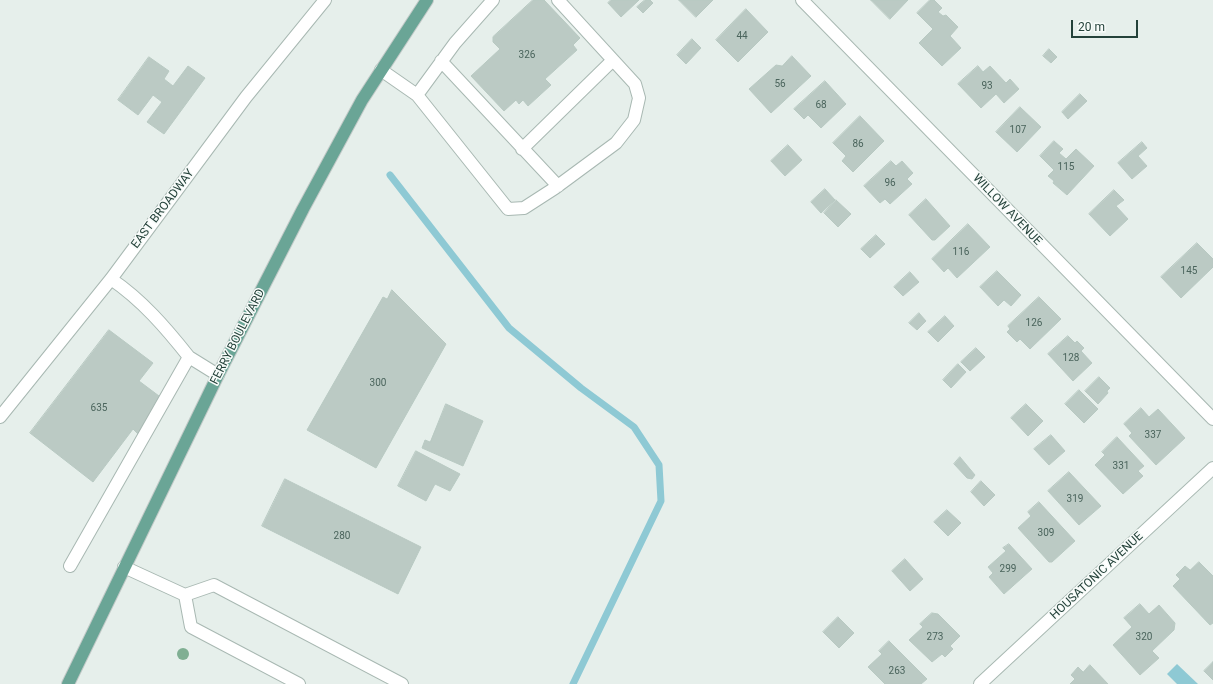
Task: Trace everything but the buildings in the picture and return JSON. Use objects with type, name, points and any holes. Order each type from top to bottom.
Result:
[{"type":"main road","name":"FERRY BOULEVARD","points":[[68,684],[218,375],[303,209],[362,100],[426,0]]},
{"type":"street","name":"EAST BROADWAY","points":[[0,416],[111,279],[246,97],[325,0]]},
{"type":"street","points":[[417,95],[441,61],[492,0]]},
{"type":"street","points":[[381,70],[417,95],[508,209],[524,208],[558,186],[616,143],[634,120],[639,98],[635,84],[558,0]]},
{"type":"street","name":"WILLOW AVENUE","points":[[802,0],[1213,419]]},
{"type":"street","points":[[522,149],[613,60]]},
{"type":"street","points":[[441,61],[558,186]]},
{"type":"street","points":[[111,279],[127,289],[162,324],[189,357],[218,375]]},
{"type":"street","points":[[70,566],[189,357]]},
{"type":"street","name":"HOUSATONIC AVENUE","points":[[980,684],[1213,468]]},
{"type":"street","points":[[124,567],[186,595],[214,585],[402,684]]},
{"type":"street","points":[[186,595],[191,627],[299,684]]},
{"type":"water","points":[[1177,664],[1198,684],[1177,684],[1167,674]]},
{"type":"waterway","points":[[390,175],[509,328],[581,388],[634,427],[659,465],[661,501],[573,684]]}]
